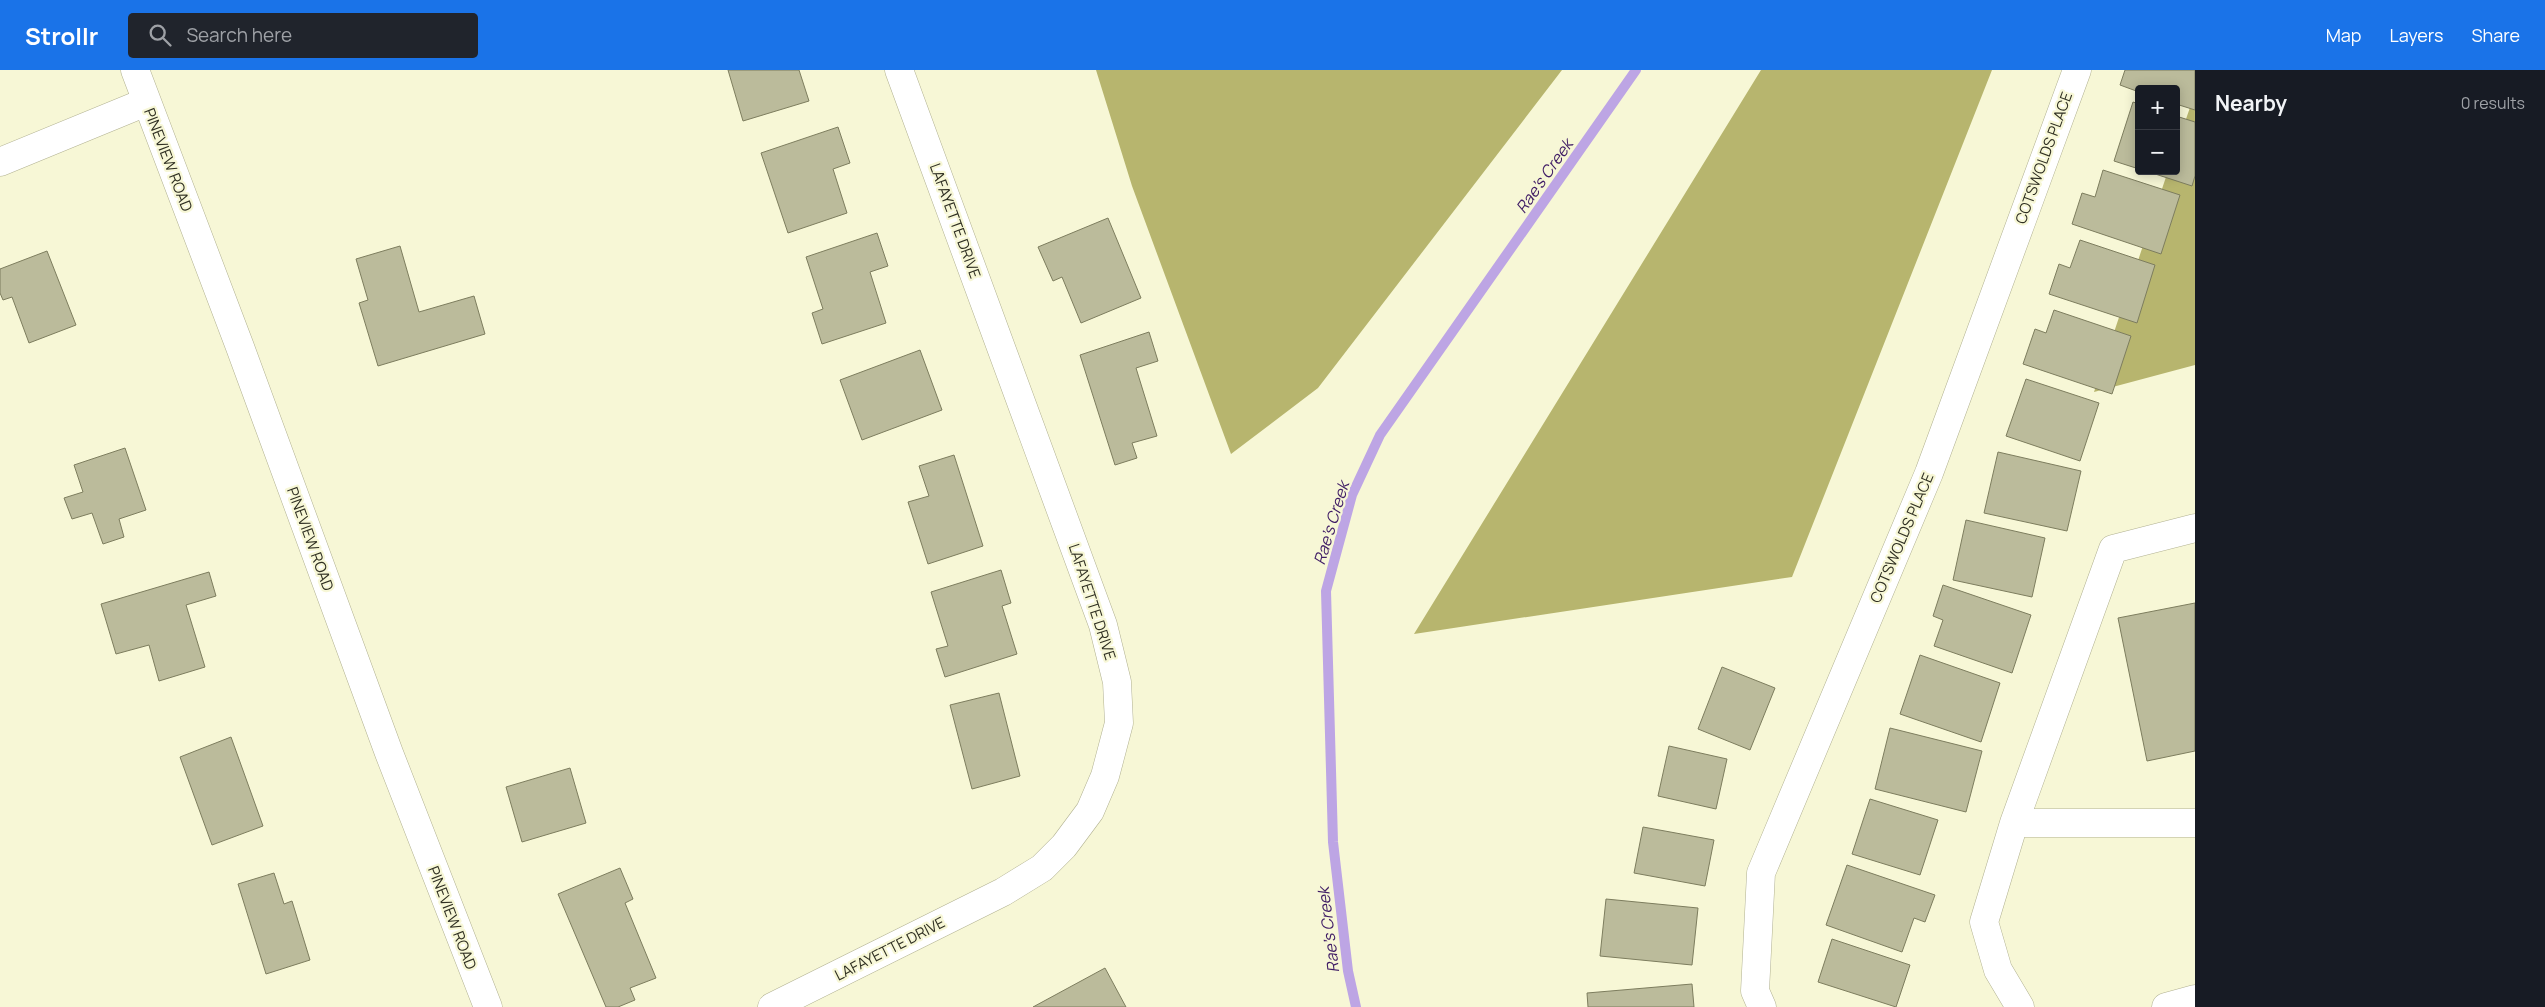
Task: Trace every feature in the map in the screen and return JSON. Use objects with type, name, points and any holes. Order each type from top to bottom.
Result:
[{"type":"street","name":"PINEVIEW ROAD","points":[[135,70],[240,347],[392,762],[488,1007]]},
{"type":"street","name":"LAFAYETTE DRIVE","points":[[772,1007],[1003,892],[1042,868],[1064,846],[1090,811],[1105,776],[1119,724],[1117,682],[1103,625],[899,70]]},
{"type":"street","name":"COTSWOLDS PLACE","points":[[1762,1007],[1755,991],[1760,873],[1930,473],[2077,70]]},
{"type":"street","points":[[0,162],[146,102]]},
{"type":"street","points":[[2020,1007],[1998,970],[1984,922],[2014,823],[2113,549],[2195,528]]},
{"type":"street","points":[[2014,823],[2195,823]]},
{"type":"street","points":[[2166,1007],[2195,1000]]},
{"type":"shaded area","points":[[1096,70],[1562,70],[1318,388],[1231,454],[1132,186]]},
{"type":"shaded area","points":[[1761,70],[1992,70],[1792,577],[1414,634]]},
{"type":"shaded area","points":[[2195,93],[2195,365],[2094,392],[2167,175],[2180,175],[2180,136]]},
{"type":"building","points":[[728,70],[799,70],[809,101],[743,121]]},
{"type":"building","points":[[2125,70],[2195,70],[2195,110],[2180,105],[2180,85],[2135,85],[2135,91],[2120,85]]},
{"type":"building","points":[[2133,102],[2135,103],[2135,168],[2114,161]]},
{"type":"building","points":[[2180,117],[2195,122],[2195,176],[2192,186],[2158,175],[2180,175]]},
{"type":"building","points":[[838,127],[850,163],[833,169],[847,213],[788,233],[761,153]]},
{"type":"building","points":[[2103,170],[2180,195],[2161,254],[2072,224],[2082,193],[2095,197]]},
{"type":"building","points":[[1108,218],[1141,298],[1081,323],[1062,277],[1053,281],[1038,247]]},
{"type":"building","points":[[877,233],[888,266],[870,272],[886,323],[822,344],[812,313],[823,309],[806,257]]},
{"type":"building","points":[[2080,240],[2155,265],[2137,323],[2049,294],[2059,264],[2070,268]]},
{"type":"building","points":[[400,246],[419,312],[474,296],[485,334],[378,366],[359,303],[368,300],[356,259]]},
{"type":"building","points":[[47,251],[76,325],[29,343],[12,297],[3,300],[0,293],[0,269]]},
{"type":"building","points":[[2054,310],[2131,336],[2112,394],[2023,364],[2035,329],[2046,333]]},
{"type":"building","points":[[1149,332],[1158,361],[1136,368],[1157,436],[1132,443],[1137,458],[1115,465],[1080,355]]},
{"type":"building","points":[[920,350],[942,410],[862,440],[840,380]]},
{"type":"building","points":[[2026,379],[2099,403],[2080,461],[2006,436]]},
{"type":"building","points":[[125,448],[146,510],[119,519],[124,537],[103,544],[92,513],[72,519],[64,498],[83,492],[74,465]]},
{"type":"building","points":[[1998,452],[2081,471],[2067,531],[1984,513]]},
{"type":"building","points":[[954,455],[983,546],[928,564],[908,502],[929,496],[919,466]]},
{"type":"building","points":[[1966,520],[2045,538],[2032,597],[1953,580]]},
{"type":"building","points":[[1001,570],[1011,603],[1002,606],[1017,654],[945,677],[936,649],[948,646],[931,592]]},
{"type":"building","points":[[209,572],[216,596],[186,605],[205,667],[159,681],[149,645],[116,654],[101,604]]},
{"type":"building","points":[[1943,585],[2031,615],[2012,673],[1934,646],[1943,620],[1933,616]]},
{"type":"building","points":[[2195,603],[2195,751],[2147,761],[2118,618]]},
{"type":"building","points":[[1920,655],[2000,683],[1981,742],[1900,714]]},
{"type":"building","points":[[1722,667],[1775,688],[1750,750],[1698,729]]},
{"type":"building","points":[[999,693],[1020,776],[972,789],[950,705]]},
{"type":"building","points":[[1890,728],[1982,751],[1966,812],[1875,789]]},
{"type":"building","points":[[231,737],[263,826],[212,845],[180,757]]},
{"type":"building","points":[[1669,746],[1727,759],[1716,809],[1658,796]]},
{"type":"building","points":[[570,768],[586,823],[522,842],[506,787]]},
{"type":"building","points":[[1870,799],[1938,820],[1920,875],[1852,854]]},
{"type":"building","points":[[1643,827],[1714,840],[1705,886],[1634,873]]},
{"type":"building","points":[[1847,865],[1935,895],[1925,922],[1914,918],[1902,952],[1826,925]]},
{"type":"building","points":[[620,868],[633,899],[625,903],[656,978],[630,988],[635,1000],[618,1007],[606,1007],[558,894]]},
{"type":"building","points":[[274,873],[284,904],[292,901],[310,960],[266,974],[238,884]]},
{"type":"building","points":[[1606,899],[1698,908],[1692,965],[1600,956]]},
{"type":"building","points":[[1832,939],[1910,965],[1896,1007],[1818,982]]},
{"type":"building","points":[[1105,968],[1126,1007],[1033,1007]]},
{"type":"building","points":[[1692,984],[1694,1007],[1588,1007],[1587,993]]},
{"type":"waterway","name":"Rae's Creek","points":[[1356,1007],[1348,971],[1333,842],[1326,591],[1352,495],[1380,435],[1636,70]]}]
